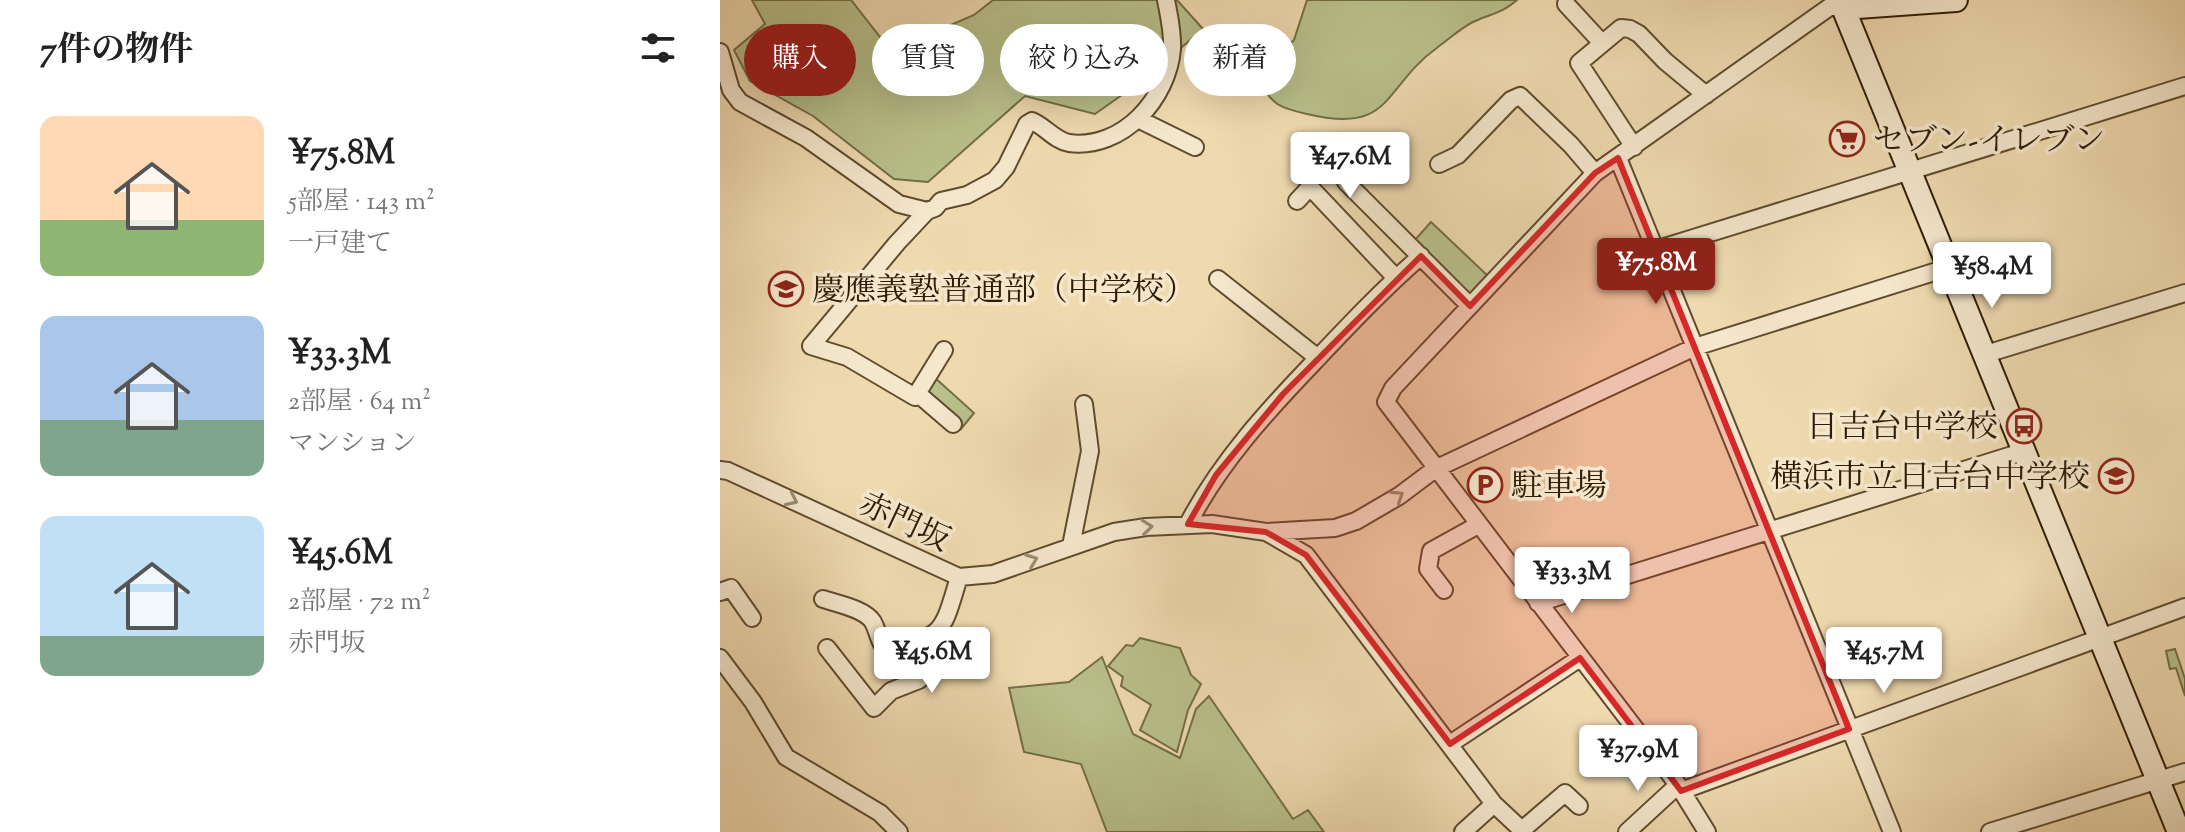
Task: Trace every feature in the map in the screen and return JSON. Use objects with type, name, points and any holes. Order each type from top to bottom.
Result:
[{"type":"street","points":[[944,350],[915,397],[847,357],[811,346],[927,211],[941,201],[967,195],[995,180],[1006,167],[1027,124],[1032,121],[1060,140],[1082,143],[1111,136],[1138,119],[1158,93],[1172,50],[1172,27],[1166,0]]},
{"type":"street","points":[[1707,832],[1680,788],[1386,402],[1393,388],[1595,173],[1831,6],[1956,0]]},
{"type":"street","points":[[1566,4],[1601,42]]},
{"type":"street","points":[[1842,4],[2179,832]]},
{"type":"street","points":[[1634,147],[1579,63],[1601,42],[1621,28],[1630,29],[1706,95]]},
{"type":"street","points":[[720,52],[731,90],[740,102],[806,138],[899,204],[927,211]]},
{"type":"street","points":[[1655,250],[2185,86]]},
{"type":"street","points":[[1439,164],[1458,155],[1511,100],[1520,96],[1595,173]]},
{"type":"street","points":[[1138,119],[1195,147]]},
{"type":"street","points":[[1618,158],[1892,832]]},
{"type":"street","points":[[1346,182],[1470,306]]},
{"type":"street","points":[[1297,201],[1310,187],[1396,278]]},
{"type":"street","points":[[1188,524],[1216,475],[1283,394],[1365,306],[1421,256]]},
{"type":"street","points":[[1266,532],[1314,531],[1356,521],[1399,496],[1435,469],[1695,347],[1950,267]]},
{"type":"street","points":[[1218,279],[1318,358]]},
{"type":"street","points":[[1986,354],[2185,293]]},
{"type":"street","points":[[917,393],[953,424]]},
{"type":"street","points":[[1071,546],[1090,451],[1084,404]]},
{"type":"street","points":[[1538,603],[2025,451]]},
{"type":"street","name":"赤門坂","points":[[720,470],[959,577],[993,574],[1114,532],[1212,524],[1266,532]]},
{"type":"street","points":[[1444,590],[1428,569],[1431,551],[1478,525]]},
{"type":"street","points":[[1266,532],[1306,555],[1494,804],[1523,831],[1565,793],[1579,806]]},
{"type":"street","points":[[823,599],[866,614],[873,621],[884,647],[922,641],[944,625],[959,577]]},
{"type":"street","points":[[720,592],[731,588],[752,618]]},
{"type":"street","points":[[1627,832],[1680,788],[2185,607]]},
{"type":"street","points":[[827,648],[874,708],[891,691],[919,680],[922,641]]},
{"type":"street","points":[[720,658],[753,702],[786,757],[880,813],[899,832]]},
{"type":"street","points":[[1450,744],[1580,658]]},
{"type":"street","points":[[1990,832],[2185,772]]},
{"type":"street","points":[[1463,832],[1494,804]]},
{"type":"highlighted area","points":[[1618,158],[1849,729],[1681,791],[1580,658],[1450,744],[1306,555],[1266,532],[1188,524],[1216,475],[1283,394],[1421,256],[1470,306],[1595,173]]},
{"type":"green space","points":[[752,0],[851,0],[872,27],[872,96],[984,96],[984,24],[953,24],[974,15],[993,0],[1177,0],[1199,24],[1184,24],[1184,45],[1168,59],[1168,24],[1000,24],[1000,96],[1025,96],[928,182],[894,179],[813,116],[777,96],[856,96],[856,24],[765,24]]},
{"type":"green space","points":[[1307,0],[1517,0],[1469,24],[1420,62],[1372,113],[1356,118],[1335,119],[1307,114],[1283,107],[1269,96],[1296,96],[1296,34]]},
{"type":"green space","points":[[744,42],[744,69],[734,50]]},
{"type":"green space","points":[[1025,96],[1120,96],[1095,114]]},
{"type":"green space","points":[[1431,222],[1489,277],[1469,298],[1414,241]]},
{"type":"green space","points":[[933,376],[974,413],[961,429],[922,394]]},
{"type":"green space","points":[[1140,638],[1180,648],[1191,675],[1201,684],[1188,710],[1177,752],[1140,730],[1151,705],[1121,686],[1123,677],[1108,666],[1126,645],[1133,646]]},
{"type":"green space","points":[[2175,649],[2185,679],[2185,696],[2176,668],[2170,669],[2166,651]]},
{"type":"green space","points":[[1102,657],[1133,734],[1180,758],[1196,709],[1209,696],[1293,819],[1308,810],[1324,832],[1107,832],[1081,764],[1024,752],[1009,688],[1069,682]]},
{"type":"place","name":"セブン-イレブン","points":[[1847,139]]},
{"type":"place","name":"慶應義塾普通部（中学校）","points":[[786,289]]},
{"type":"place","name":"日吉台中学校","points":[[2024,426]]},
{"type":"place","name":"横浜市立日吉台中学校","points":[[2116,476]]},
{"type":"place","name":"駐車場","points":[[1485,485]]}]
